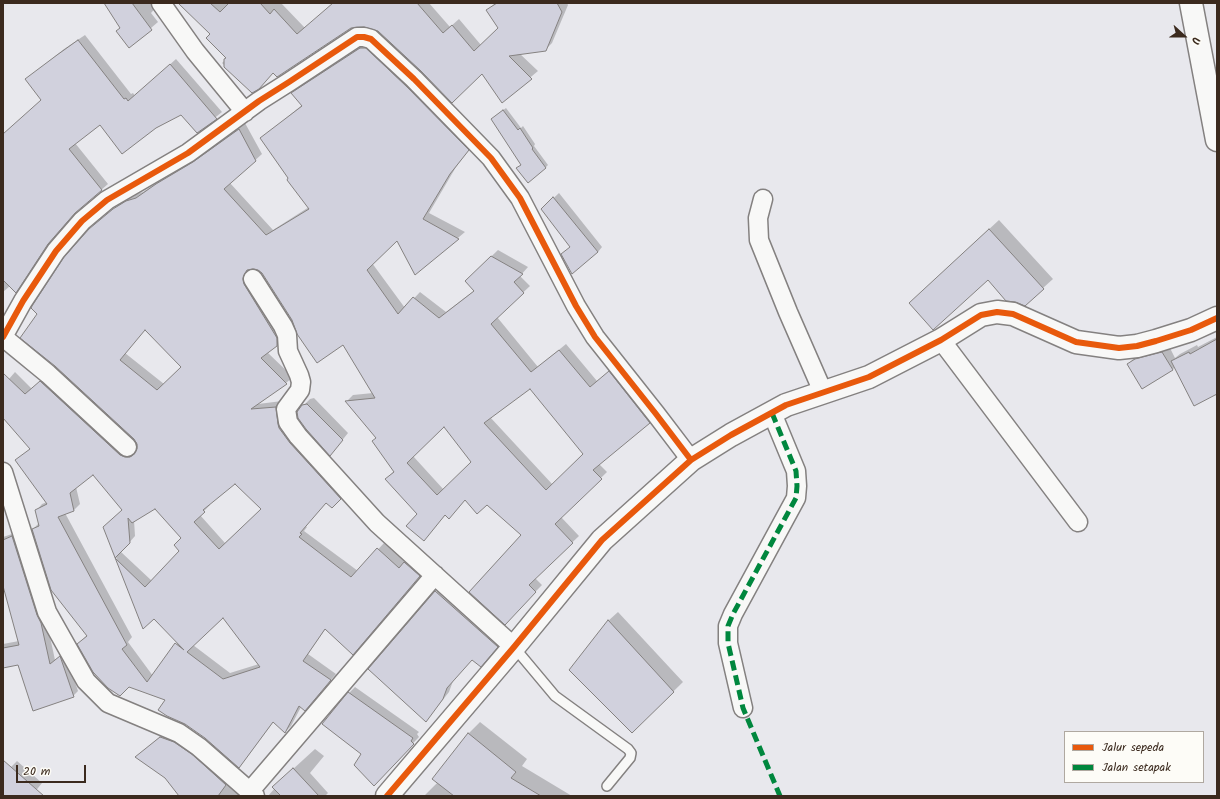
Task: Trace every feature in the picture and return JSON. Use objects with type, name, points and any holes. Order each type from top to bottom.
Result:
[{"type":"street","points":[[161,3],[195,51],[246,112]]},
{"type":"street","points":[[1191,3],[1217,140]]},
{"type":"street","points":[[127,447],[48,374],[3,337],[23,301],[56,251],[82,221],[107,200],[188,153],[259,101],[360,36],[371,40],[414,79],[490,158],[520,198],[576,306],[595,337],[691,460]]},
{"type":"street","points":[[764,199],[758,218],[760,240],[788,312],[823,392]]},
{"type":"street","points":[[253,279],[283,326],[287,335],[288,351],[299,375],[300,390],[286,409],[288,422],[298,436],[377,523],[514,647]]},
{"type":"street","points":[[387,796],[514,647],[602,540],[691,460],[731,435],[786,405],[869,377],[941,340],[981,315],[997,312],[1013,314],[1076,342],[1119,348],[1137,346],[1191,330],[1217,318]]},
{"type":"street","points":[[941,340],[1078,522]]},
{"type":"street","points":[[743,708],[728,643],[728,626],[733,614],[796,498],[796,471],[772,412]]},
{"type":"street","points":[[3,472],[47,612],[86,681],[108,704],[179,733],[199,747],[252,794],[435,575]]},
{"type":"lane","points":[[514,647],[555,696],[628,749],[631,753],[630,758],[607,786]]},
{"type":"building","points":[[104,3],[132,3],[152,30],[129,48],[116,31],[120,28]]},
{"type":"building","points":[[178,3],[210,3],[220,12],[229,3],[260,3],[270,14],[274,9],[297,34],[333,3],[417,3],[443,33],[452,25],[474,51],[498,28],[486,10],[497,3],[557,3],[562,12],[546,51],[509,56],[532,79],[502,103],[482,74],[452,103],[421,71],[378,31],[364,27],[351,28],[277,77],[273,73],[259,89],[252,93],[224,67],[224,59],[226,58],[206,38],[210,34]]},
{"type":"building","points":[[78,40],[124,99],[126,98],[128,101],[170,64],[217,119],[197,133],[181,115],[156,128],[122,154],[100,125],[69,149],[102,190],[75,213],[48,244],[16,293],[3,280],[3,134],[41,100],[25,79]]},
{"type":"building","points":[[360,48],[366,48],[469,150],[450,174],[423,219],[459,239],[415,275],[397,241],[367,270],[398,314],[413,297],[439,318],[474,291],[465,281],[491,256],[523,274],[514,282],[524,293],[491,324],[531,372],[559,350],[590,387],[609,371],[650,423],[593,470],[602,479],[555,524],[573,543],[529,585],[536,592],[505,625],[469,592],[521,535],[487,505],[477,514],[465,500],[449,519],[445,515],[424,541],[406,526],[417,514],[385,479],[394,472],[372,441],[376,438],[345,401],[375,398],[343,345],[317,363],[297,334],[292,320],[262,273],[253,269],[247,270],[243,279],[244,284],[277,338],[277,346],[261,358],[287,384],[251,409],[276,407],[279,428],[290,443],[341,499],[332,508],[326,503],[300,533],[302,534],[299,537],[351,577],[377,548],[399,568],[404,562],[420,576],[353,655],[325,629],[303,661],[331,680],[305,711],[299,706],[285,733],[273,722],[239,768],[205,738],[185,724],[158,710],[165,700],[129,687],[120,696],[108,688],[93,672],[77,644],[87,636],[51,590],[32,529],[39,526],[35,510],[47,504],[15,460],[30,449],[3,418],[3,373],[25,394],[40,381],[120,455],[130,457],[134,454],[137,449],[137,444],[134,439],[55,366],[20,338],[37,314],[31,308],[64,257],[89,229],[113,209],[126,201],[136,198],[193,162],[239,129],[256,161],[224,189],[266,235],[309,209],[287,180],[288,178],[260,138],[302,106],[291,93]],"holes":[[[145,330],[181,367],[157,390],[120,360]],[[530,389],[583,454],[546,490],[484,423]],[[444,427],[471,462],[437,495],[407,463]],[[93,475],[122,510],[103,527],[143,629],[154,619],[184,650],[175,643],[147,682],[122,649],[127,645],[58,517],[74,511],[70,493]],[[235,484],[261,509],[219,549],[194,522],[205,512],[203,510]],[[155,509],[181,538],[174,545],[179,551],[145,587],[115,558],[130,543],[128,518],[132,523]],[[223,618],[260,667],[223,679],[187,652]]]},
{"type":"building","points":[[503,110],[518,130],[520,128],[533,148],[532,149],[546,168],[528,183],[516,168],[521,165],[491,119]]},
{"type":"building","points":[[553,197],[598,252],[572,274],[561,254],[570,247],[541,209]]},
{"type":"building","points":[[989,229],[1044,289],[1025,306],[1015,302],[1006,301],[988,280],[933,330],[909,303]]},
{"type":"building","points":[[1217,339],[1217,394],[1194,406],[1171,361],[1189,352],[1190,354]]},
{"type":"building","points":[[1162,352],[1173,370],[1142,389],[1127,364],[1135,359]]},
{"type":"building","points":[[307,404],[343,440],[330,456],[298,418],[297,412],[302,405]]},
{"type":"building","points":[[12,536],[37,615],[41,623],[50,664],[60,656],[74,697],[33,711],[18,665],[3,668],[3,648],[19,645],[3,586],[3,540]]},
{"type":"building","points":[[435,591],[498,647],[481,667],[472,660],[447,688],[443,699],[426,722],[368,669]]},
{"type":"building","points":[[608,620],[674,692],[632,733],[569,670]]},
{"type":"building","points":[[348,692],[413,738],[411,741],[414,744],[374,786],[354,765],[361,754],[322,724]]},
{"type":"building","points":[[468,733],[516,772],[511,778],[541,796],[454,796],[432,779]]},
{"type":"building","points":[[160,737],[174,742],[193,755],[226,785],[218,796],[179,796],[165,778],[135,757]]},
{"type":"building","points":[[3,760],[44,796],[3,796]]},
{"type":"building","points":[[293,768],[319,796],[281,796],[272,787]]},
{"type":"marked path","points":[[772,413],[796,471],[796,498],[733,614],[728,626],[728,643],[743,708],[780,796]]},
{"type":"cycle path","points":[[3,337],[23,301],[56,251],[82,221],[107,200],[188,153],[259,101],[357,37],[364,37],[371,39],[414,79],[491,158],[520,198],[576,306],[595,337],[691,460]]},
{"type":"cycle path","points":[[387,796],[514,647],[602,540],[691,460],[731,435],[786,405],[869,377],[941,340],[981,315],[997,312],[1013,314],[1076,342],[1119,348],[1137,346],[1156,341],[1191,330],[1217,318]]}]
